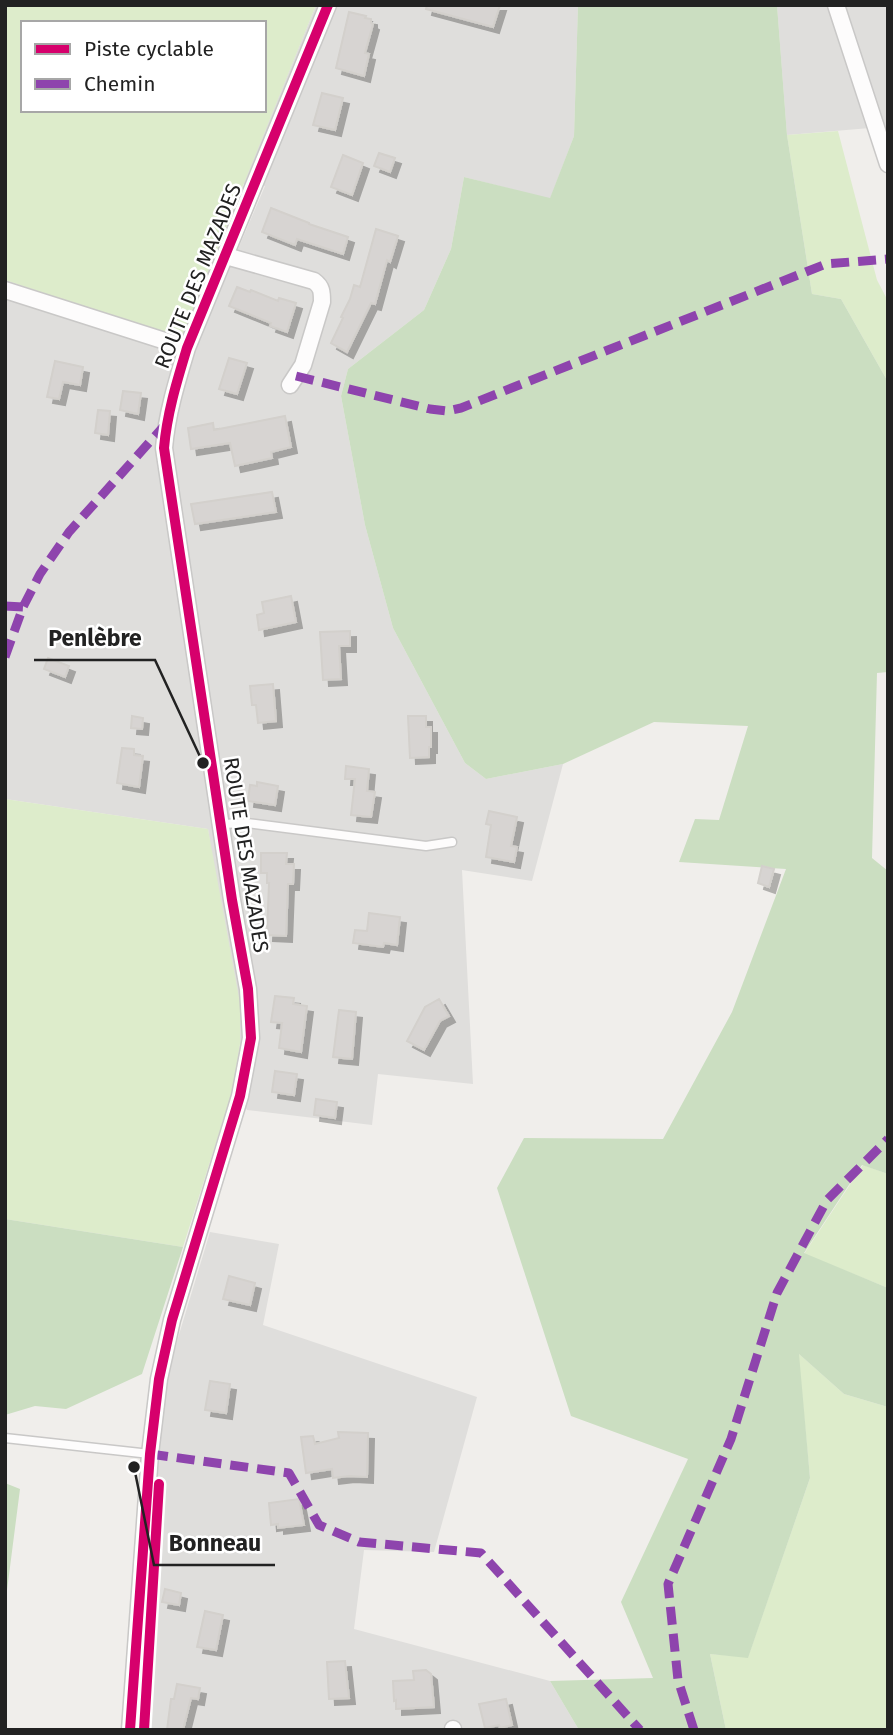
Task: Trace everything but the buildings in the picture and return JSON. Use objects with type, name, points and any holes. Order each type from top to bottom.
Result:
[{"type":"street","name":"ROUTE DES MAZADES","points":[[130,1730],[142,1653],[150,1454],[159,1379],[172,1320],[240,1096],[251,1038],[248,989],[164,448],[166,424],[187,348],[328,5]]},
{"type":"street","points":[[836,5],[888,164]]},
{"type":"street","points":[[226,256],[314,281],[323,293],[303,365],[290,385]]},
{"type":"street","points":[[5,290],[187,348]]},
{"type":"lane","points":[[221,824],[247,823],[426,846],[452,842]]},
{"type":"lane","points":[[5,1438],[150,1454]]},
{"type":"shaded area","points":[[316,5],[578,5],[574,136],[550,199],[464,177],[451,249],[424,310],[348,369],[341,396],[365,525],[393,628],[465,763],[486,779],[563,764],[532,881],[462,870],[473,1084],[378,1074],[372,1125],[247,1110],[233,1089],[240,1044],[208,829],[5,799],[5,280],[197,345],[265,186],[243,184]]},
{"type":"shaded area","points":[[777,5],[888,5],[888,173],[870,128],[787,135]]},
{"type":"shaded area","points":[[210,1232],[279,1244],[263,1325],[477,1397],[434,1552],[364,1550],[354,1629],[550,1681],[579,1730],[139,1730],[157,1468],[168,1371]]},
{"type":"green space","points":[[5,5],[316,5],[181,339],[5,280]]},
{"type":"green space","points":[[578,5],[777,5],[787,135],[812,294],[841,299],[888,382],[888,672],[877,673],[872,858],[888,871],[888,1174],[862,1165],[804,1253],[888,1288],[888,1407],[844,1394],[799,1354],[810,1478],[748,1658],[710,1654],[726,1730],[579,1730],[550,1681],[653,1678],[621,1602],[688,1459],[571,1416],[497,1188],[524,1138],[663,1139],[732,1012],[786,869],[679,862],[695,819],[719,820],[748,726],[654,722],[563,764],[486,779],[465,763],[393,628],[365,525],[341,396],[348,369],[424,310],[451,249],[464,177],[550,198],[574,136]]},
{"type":"green space","points":[[838,131],[877,280],[888,301],[888,382],[841,299],[812,294],[787,135]]},
{"type":"green space","points":[[5,799],[208,829],[240,1003],[240,1044],[233,1089],[183,1247],[5,1219]]},
{"type":"green space","points":[[863,1165],[888,1174],[888,1288],[804,1254]]},
{"type":"green space","points":[[5,1219],[183,1247],[142,1374],[66,1409],[35,1406],[5,1415]]},
{"type":"green space","points":[[798,1353],[844,1394],[888,1407],[888,1730],[726,1730],[710,1654],[748,1657],[810,1478]]},
{"type":"green space","points":[[5,1483],[20,1489],[5,1606]]},
{"type":"marked path","points":[[296,376],[447,411],[461,408],[826,264],[888,259]]},
{"type":"marked path","points":[[5,657],[23,607],[40,574],[69,532],[164,426]]},
{"type":"marked path","points":[[5,606],[23,607]]},
{"type":"marked path","points":[[694,1730],[678,1680],[668,1584],[731,1439],[777,1293],[827,1200],[888,1139]]},
{"type":"marked path","points":[[150,1454],[289,1473],[319,1525],[359,1542],[481,1553],[640,1730]]},
{"type":"cycle path","points":[[130,1730],[150,1454],[159,1379],[172,1320],[240,1096],[251,1038],[248,989],[232,900],[164,448],[165,435],[187,348],[328,5]]},
{"type":"cycle path","points":[[144,1730],[159,1484]]},
{"type":"place","name":"Penlèbre","points":[[203,763]]},
{"type":"place","name":"Bonneau","points":[[134,1467]]}]
